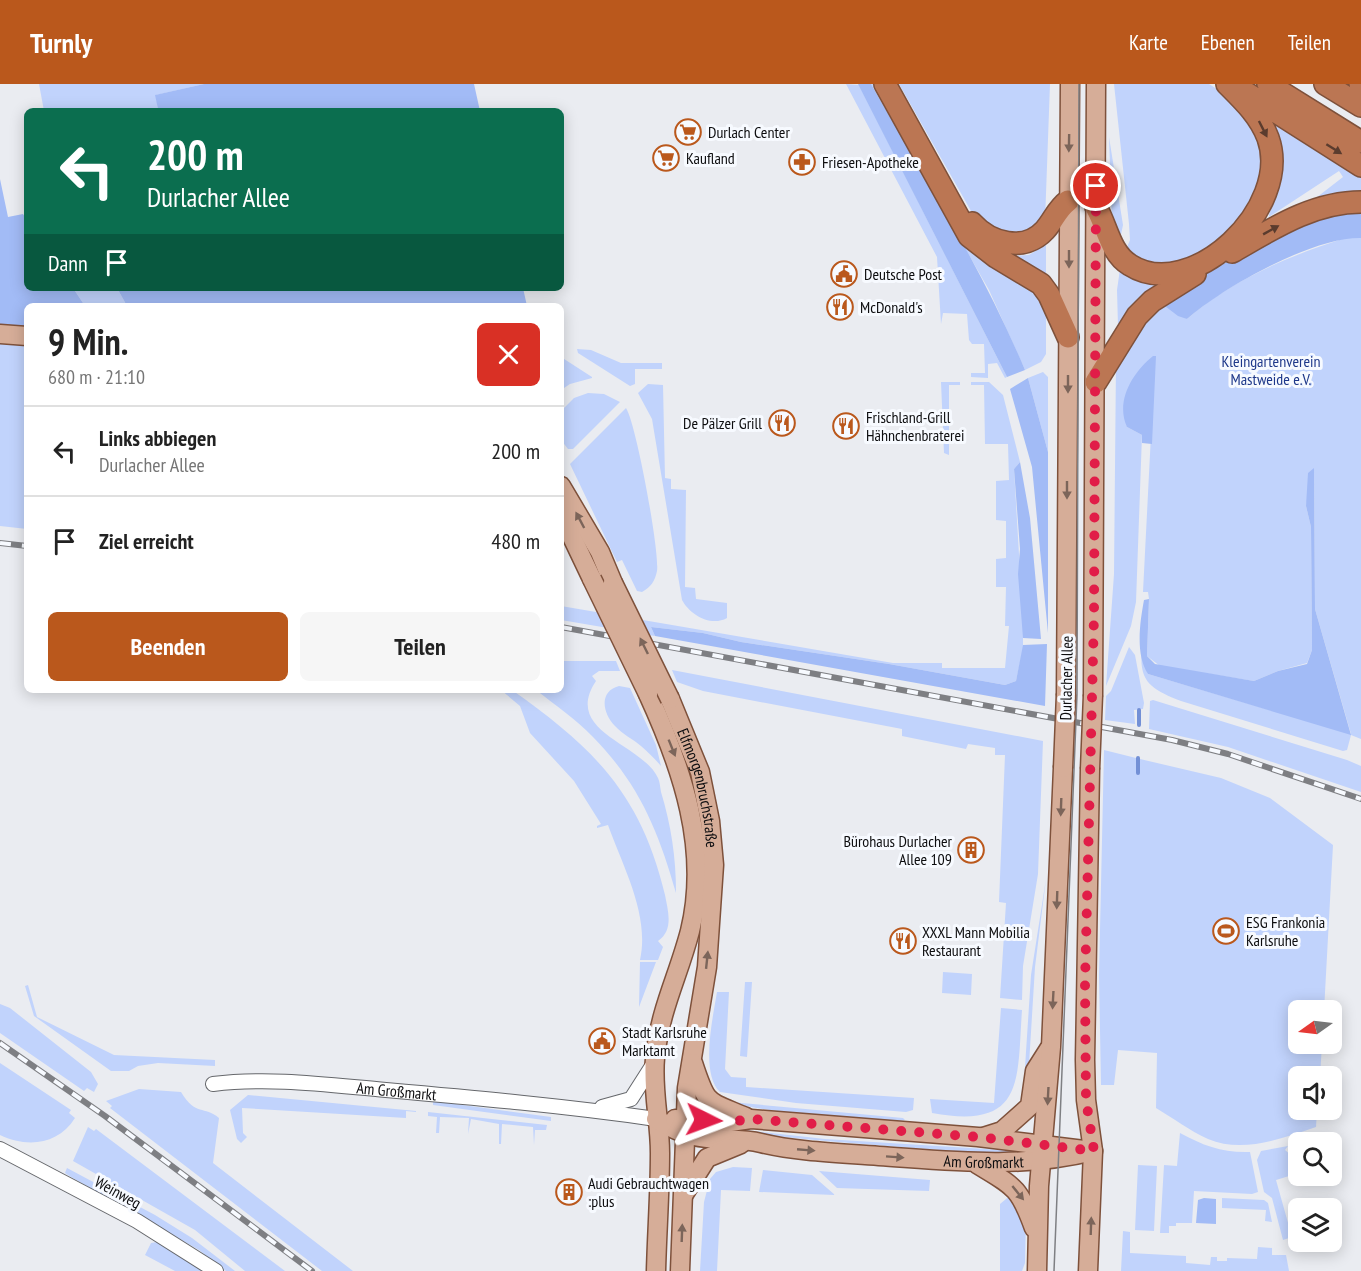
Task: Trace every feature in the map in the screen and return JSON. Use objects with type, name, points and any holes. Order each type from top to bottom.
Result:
[{"type":"highway","points":[[885,84],[969,236],[996,257],[1041,284],[1049,295],[1068,337]]},
{"type":"highway","points":[[893,84],[963,211],[986,234],[1006,243],[1030,240],[1045,230],[1059,208],[1068,201]]},
{"type":"highway","points":[[1096,207],[1119,255],[1129,265],[1149,274],[1172,274],[1186,270],[1231,243],[1259,212],[1271,179],[1272,158],[1269,139],[1254,112],[1227,84]]},
{"type":"highway","points":[[1232,84],[1361,166]]},
{"type":"highway","points":[[1268,84],[1361,142]]},
{"type":"highway","points":[[1325,84],[1361,106]]},
{"type":"highway","points":[[1095,382],[1137,316],[1176,285],[1290,220],[1329,206],[1361,202]]},
{"type":"main road","name":"Durlacher Allee","points":[[1036,1271],[1042,1154],[1051,1047],[1066,694],[1070,84]]},
{"type":"main road","name":"Durlacher Allee","points":[[1088,1271],[1094,1151],[1086,1100],[1084,1060],[1093,695],[1096,84]]},
{"type":"main road","points":[[0,334],[24,336]]},
{"type":"main road","name":"Elfmorgenbruchstraße","points":[[564,491],[600,552],[670,699],[700,772],[713,846],[713,910],[693,1063],[687,1088],[680,1271]]},
{"type":"main road","name":"Elfmorgenbruchstraße","points":[[564,520],[673,749],[684,782],[696,858],[693,914],[681,961],[663,1007],[655,1061],[656,1119],[660,1152],[656,1271]]},
{"type":"main road","points":[[978,1137],[1002,1131],[1030,1106],[1035,1071],[1051,1047]]},
{"type":"main road","points":[[693,1063],[702,1089],[713,1105],[751,1119]]},
{"type":"main road","name":"Am Großmarkt","points":[[656,1119],[775,1148],[976,1163],[1042,1154],[1094,1151]]},
{"type":"main road","name":"Am Großmarkt","points":[[685,1126],[751,1119],[978,1137],[1042,1154]]},
{"type":"main road","points":[[683,1196],[707,1158],[750,1142]]},
{"type":"main road","points":[[976,1163],[1007,1181],[1018,1192],[1024,1201],[1037,1241]]},
{"type":"street","name":"Am Großmarkt","points":[[583,1108],[609,1106],[631,1099],[655,1061]]},
{"type":"street","name":"Am Großmarkt","points":[[213,1084],[246,1079],[268,1080],[583,1108],[656,1119]]},
{"type":"street","name":"Weinweg","points":[[0,1149],[137,1221],[216,1271]]},
{"type":"green space","points":[[39,84],[204,84],[156,95],[158,108],[43,108]]},
{"type":"green space","points":[[846,84],[859,85],[1007,377],[1005,378],[997,363],[988,364],[988,378],[971,377],[971,373],[985,373],[984,344],[972,344],[969,340],[967,314],[943,313],[941,324],[937,257]]},
{"type":"green space","points":[[871,84],[880,84],[961,232],[1046,300],[1046,354],[1041,362],[1025,370],[989,290]]},
{"type":"green space","points":[[899,84],[1050,84],[1045,221],[1015,238],[975,218]]},
{"type":"green space","points":[[1114,84],[1209,84],[1237,102],[1262,138],[1265,184],[1225,240],[1168,270],[1125,252],[1130,240],[1129,224]]},
{"type":"green space","points":[[1272,121],[1361,173],[1361,190],[1312,201],[1343,177],[1339,171],[1269,217],[1281,176],[1280,149]]},
{"type":"green space","points":[[1109,137],[1123,225],[1119,244],[1112,222]]},
{"type":"green space","name":"Kleingartenverein Mastweide e.V.","points":[[1345,238],[1361,238],[1361,739],[1351,735],[1347,750],[1343,751],[1181,701],[1155,689],[1145,677],[1141,661],[1142,649],[1148,674],[1351,734],[1315,609],[1314,469],[1306,506],[1311,527],[1312,650],[1307,663],[1254,681],[1160,666],[1147,656],[1149,599],[1148,592],[1143,592],[1155,356],[1127,427],[1142,435],[1136,602],[1131,626],[1106,686],[1114,574],[1116,362],[1123,344],[1161,303],[1187,319],[1222,292],[1242,281],[1282,261]]},
{"type":"green space","points":[[1046,244],[1046,280],[1011,256],[1029,255]]},
{"type":"green space","points":[[1120,269],[1137,279],[1157,286],[1118,326],[1117,290]]},
{"type":"green space","points":[[75,291],[119,291],[125,303],[83,303]]},
{"type":"green space","points":[[0,342],[24,344],[24,529],[0,526]]},
{"type":"green space","points":[[577,349],[591,350],[621,363],[662,363],[662,369],[635,369],[635,384],[630,386],[578,353]]},
{"type":"green space","points":[[564,359],[592,377],[564,388]]},
{"type":"green space","points":[[1043,372],[1048,377],[1048,452],[1028,378]]},
{"type":"green space","points":[[941,382],[960,382],[960,385],[949,385],[949,455],[944,453]]},
{"type":"green space","points":[[971,382],[989,382],[1003,395],[1020,462],[1014,469],[1023,649],[1016,681],[1005,685],[889,664],[741,642],[703,633],[651,627],[655,636],[564,621],[564,607],[893,663],[942,663],[942,668],[1005,668],[1009,626],[1005,626],[1006,587],[996,587],[996,559],[1006,558],[1006,521],[996,520],[996,481],[1009,480],[1008,444],[985,444],[984,385],[971,385]]},
{"type":"green space","points":[[648,384],[663,385],[665,478],[671,479],[671,489],[686,490],[685,587],[695,588],[696,599],[727,603],[727,618],[721,620],[708,620],[696,615],[682,600],[652,419],[638,393]]},
{"type":"green space","points":[[588,393],[604,394],[620,402],[573,449],[568,449],[564,444],[564,408],[574,398]]},
{"type":"green space","points":[[626,408],[641,461],[657,559],[654,581],[642,592],[637,591],[622,560],[617,562],[570,464]]},
{"type":"green space","points":[[1129,647],[1135,655],[1144,703],[1143,709],[1134,710],[1135,724],[1105,720],[1106,696],[1111,691]]},
{"type":"green space","points":[[564,661],[616,661],[620,671],[599,671],[592,676],[596,681],[588,698],[589,713],[596,725],[637,755],[658,778],[672,841],[676,893],[654,828],[635,790],[609,755],[573,718],[540,693],[564,693]]},
{"type":"green space","points":[[672,670],[1043,741],[1038,874],[1023,966],[1022,1000],[1000,998],[1006,903],[999,902],[1005,755],[995,755],[995,748],[968,744],[966,749],[902,736],[902,729],[703,691],[677,682]]},
{"type":"green space","points":[[619,686],[630,688],[656,745],[661,766],[641,746],[618,729],[607,715],[606,697]]},
{"type":"green space","points":[[505,693],[516,693],[567,732],[610,776],[628,801],[655,860],[665,895],[669,920],[663,937],[658,941],[663,947],[658,960],[640,960],[642,943],[638,909],[608,825],[597,828],[601,824],[574,781],[530,733],[520,706]]},
{"type":"green space","points":[[1153,700],[1361,766],[1361,792],[1228,747],[1149,729],[1150,701]]},
{"type":"green space","name":"ESG Frankonia Karlsruhe","points":[[1104,750],[1136,758],[1136,773],[1140,772],[1140,759],[1221,778],[1270,798],[1333,845],[1325,1000],[1288,1000],[1288,1054],[1321,1054],[1321,1066],[1288,1066],[1288,1120],[1316,1120],[1316,1127],[1301,1132],[1288,1132],[1288,1136],[1277,1140],[1249,1145],[1221,1143],[1208,1139],[1156,1108],[1157,1053],[1118,1050],[1114,1085],[1101,1085],[1099,975]]},
{"type":"green space","points":[[1046,879],[1035,967],[1028,1081],[1023,1098],[1031,975]]},
{"type":"green space","points":[[640,962],[656,962],[639,1007]]},
{"type":"green space","points":[[943,972],[972,974],[971,995],[942,993]]},
{"type":"green space","points":[[745,982],[752,982],[747,1057],[740,1056]]},
{"type":"green space","points":[[28,985],[37,1017],[114,1055],[215,1060],[215,1066],[158,1063],[138,1066],[129,1071],[111,1071],[34,1016],[25,986]]},
{"type":"green space","points":[[717,992],[729,992],[725,1069],[731,1077],[746,1078],[746,1087],[914,1098],[913,1110],[906,1112],[796,1103],[720,1092],[714,1083],[709,1059]]},
{"type":"green space","points":[[0,1004],[10,1008],[91,1072],[98,1084],[94,1092],[87,1088],[84,1091],[0,1033]]},
{"type":"green space","points":[[1001,1008],[1022,1010],[1019,1058],[1016,1078],[1010,1095],[1000,1107],[985,1114],[962,1116],[932,1113],[930,1099],[994,1103]]},
{"type":"green space","points":[[0,1063],[71,1110],[69,1113],[75,1118],[68,1127],[51,1139],[41,1142],[21,1142],[0,1135]]},
{"type":"green space","points":[[139,1089],[181,1092],[191,1105],[219,1118],[213,1163],[353,1271],[322,1271],[110,1108],[112,1106],[106,1101]]},
{"type":"green space","points":[[248,1095],[416,1112],[406,1111],[406,1118],[242,1108],[243,1133],[247,1137],[241,1143],[237,1139],[230,1110]]},
{"type":"green space","points":[[433,1101],[551,1117],[551,1121],[433,1105]]},
{"type":"green space","points":[[731,1102],[905,1120],[818,1116],[762,1109]]},
{"type":"green space","points":[[428,1112],[547,1125],[546,1130],[535,1130],[534,1145],[533,1127],[502,1124],[501,1144],[499,1144],[499,1124],[471,1119],[468,1134],[469,1118],[440,1117],[439,1133],[436,1133],[437,1117],[428,1116]]},
{"type":"green space","points":[[706,1126],[825,1139],[1020,1151],[1020,1155],[824,1141],[706,1129]]},
{"type":"green space","points":[[88,1127],[94,1131],[96,1129],[285,1271],[245,1271],[195,1230],[73,1161]]},
{"type":"green space","points":[[1180,1133],[1214,1148],[1250,1152],[1258,1192],[1252,1194],[1194,1191],[1192,1223],[1176,1223],[1176,1226],[1169,1226],[1169,1233],[1160,1233],[1164,1165],[1177,1166]]},
{"type":"green space","points":[[1288,1146],[1285,1150],[1288,1152],[1288,1176],[1276,1180],[1288,1223],[1288,1238],[1283,1240],[1272,1198],[1264,1192],[1257,1160],[1261,1151]]},
{"type":"green space","points":[[1138,1165],[1157,1166],[1154,1231],[1135,1230]]},
{"type":"green space","points":[[733,1167],[752,1168],[750,1191],[721,1190],[717,1271],[700,1271],[704,1202],[710,1179],[716,1172]]},
{"type":"green space","points":[[67,1168],[155,1215],[192,1238],[235,1271],[226,1271],[199,1250],[71,1177],[65,1173]]},
{"type":"green space","points":[[763,1170],[812,1175],[835,1195],[759,1192]]},
{"type":"green space","points":[[819,1171],[930,1180],[929,1191],[837,1188]]},
{"type":"green space","points":[[1012,1194],[1026,1220],[1025,1263],[1022,1271],[1000,1271],[1000,1204]]},
{"type":"green space","points":[[1222,1198],[1264,1200],[1268,1203],[1272,1222],[1265,1221],[1266,1210],[1222,1208]]},
{"type":"green space","points":[[1123,1231],[1130,1232],[1130,1253],[1186,1256],[1186,1263],[1210,1265],[1211,1257],[1217,1257],[1217,1261],[1227,1261],[1227,1258],[1257,1259],[1258,1247],[1272,1248],[1272,1255],[1286,1255],[1289,1271],[1121,1271]]},
{"type":"green space","points":[[157,1242],[205,1271],[175,1271],[145,1255],[151,1243]]},
{"type":"shaded area","points":[[204,84],[474,84],[479,108],[158,108],[155,95]]},
{"type":"shaded area","points":[[858,84],[871,84],[972,260],[1025,370],[1007,377]]},
{"type":"shaded area","points":[[0,179],[8,217],[24,216],[24,291],[75,291],[83,303],[24,303],[24,328],[0,326]]},
{"type":"shaded area","points":[[1361,210],[1361,238],[1319,246],[1270,266],[1223,293],[1187,319],[1178,316],[1161,303],[1192,280],[1306,221]]},
{"type":"shaded area","points":[[119,291],[524,291],[526,303],[125,303]]},
{"type":"shaded area","points":[[1153,356],[1156,356],[1152,444],[1142,443],[1142,435],[1127,427],[1123,407],[1133,379]]},
{"type":"shaded area","points":[[1028,378],[1048,452],[1048,633],[1032,467],[1010,389]]},
{"type":"shaded area","points":[[1020,462],[1030,518],[1041,639],[1023,638],[1014,469]]},
{"type":"shaded area","points":[[1314,468],[1315,609],[1351,735],[1148,674],[1141,657],[1140,628],[1144,600],[1149,599],[1147,656],[1155,664],[1254,681],[1278,671],[1307,664],[1312,650],[1311,527],[1306,506],[1308,473]]},
{"type":"shaded area","points":[[651,627],[703,633],[741,642],[889,664],[1005,685],[1016,681],[1023,645],[1047,644],[1045,706],[655,636]]},
{"type":"shaded area","points":[[1216,1199],[1216,1224],[1196,1223],[1198,1200]]},
{"type":"waterway","points":[[1139,710],[1139,725]]},
{"type":"waterway","points":[[1138,758],[1138,773]]},
{"type":"tram line","points":[[1054,1271],[1077,695],[1079,84]]},
{"type":"railway","points":[[0,543],[24,546]]},
{"type":"railway","points":[[564,628],[1172,740],[1228,754],[1361,799]]},
{"type":"railway","points":[[0,1043],[105,1116],[312,1271]]},
{"type":"place","name":"Durlach Center","points":[[688,132]]},
{"type":"place","name":"Kaufland","points":[[666,158]]},
{"type":"place","name":"Friesen-Apotheke","points":[[802,162]]},
{"type":"place","name":"Deutsche Post","points":[[844,274]]},
{"type":"place","name":"McDonald's","points":[[840,307]]},
{"type":"place","name":"De Pälzer Grill","points":[[782,423]]},
{"type":"place","name":"Frischland-Grill Hähnchenbraterei","points":[[846,426]]},
{"type":"place","name":"Bürohaus Durlacher Allee 109","points":[[971,850]]},
{"type":"place","name":"ESG Frankonia Karlsruhe","points":[[1226,931]]},
{"type":"place","name":"XXXL Mann Mobilia Restaurant","points":[[903,941]]},
{"type":"place","name":"Stadt Karlsruhe Marktamt","points":[[602,1041]]},
{"type":"place","name":"Audi Gebrauchtwagen :plus","points":[[569,1192]]},
{"type":"route","points":[[704,1120],[730,1122],[751,1119],[978,1137],[1010,1143],[1094,1151],[1086,1100],[1084,1060],[1093,695],[1096,186]]}]
